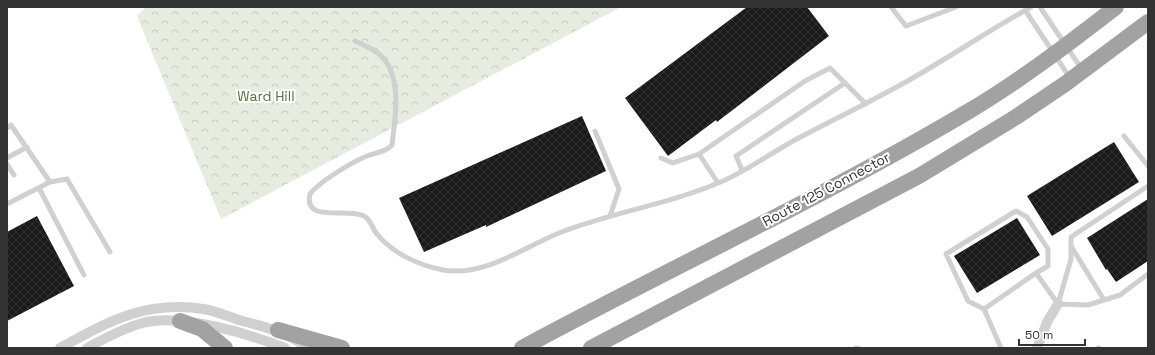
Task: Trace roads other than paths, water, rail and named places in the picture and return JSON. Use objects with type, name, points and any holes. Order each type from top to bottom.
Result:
[{"type":"highway","name":"Route 125 Connector","points":[[511,348],[528,345],[886,158],[965,114],[1053,55],[1116,7]]},
{"type":"highway","points":[[591,348],[919,176],[1016,117],[1077,75],[1148,22]]},
{"type":"highway","points":[[180,321],[202,329],[225,348]]},
{"type":"highway","points":[[606,348],[636,324]]},
{"type":"highway","points":[[278,330],[342,348]]},
{"type":"street","points":[[1037,348],[1047,322],[1058,304]]},
{"type":"street","points":[[60,348],[116,319],[139,310],[185,307],[206,309],[278,330],[309,348]]},
{"type":"street","points":[[87,348],[134,326],[159,321],[180,321],[261,339],[285,348]]},
{"type":"lane","points":[[891,7],[906,26],[956,7]]},
{"type":"lane","points":[[355,41],[375,51],[389,66],[394,82],[396,104],[392,145],[382,152],[357,160],[318,184],[310,194],[309,205],[312,209],[325,213],[362,215],[368,219],[376,233],[403,256],[435,268],[461,271],[479,269],[558,233],[610,216],[687,195],[718,183],[906,82],[1031,7]]},
{"type":"lane","points":[[1040,7],[1066,45],[1077,75]]},
{"type":"lane","points":[[1025,10],[1053,55],[1077,75]]},
{"type":"lane","points":[[661,158],[674,163],[698,154],[804,80],[830,68],[866,104]]},
{"type":"lane","points":[[742,170],[736,156],[845,83]]},
{"type":"lane","points":[[7,128],[11,125],[50,182]]},
{"type":"lane","points":[[595,131],[619,189],[610,216]]},
{"type":"lane","points":[[1124,136],[1148,166]]},
{"type":"lane","points":[[7,158],[26,148]]},
{"type":"lane","points":[[698,154],[718,183]]},
{"type":"lane","points":[[7,164],[14,175]]},
{"type":"lane","points":[[7,204],[50,182],[67,179],[110,252]]},
{"type":"lane","points":[[1058,304],[1071,259],[1071,237],[1148,186]]},
{"type":"lane","points":[[39,188],[84,275]]},
{"type":"lane","points":[[984,309],[1048,266],[1048,249],[1027,217],[1016,211],[946,254],[968,301],[984,309],[1001,348]]},
{"type":"lane","points":[[1071,246],[1104,300]]},
{"type":"lane","points":[[1036,274],[1058,304]]},
{"type":"lane","points":[[1058,304],[1088,305],[1120,295],[1148,274]]},
{"type":"park label","name":"Ward Hill","points":[[266,96]]}]
